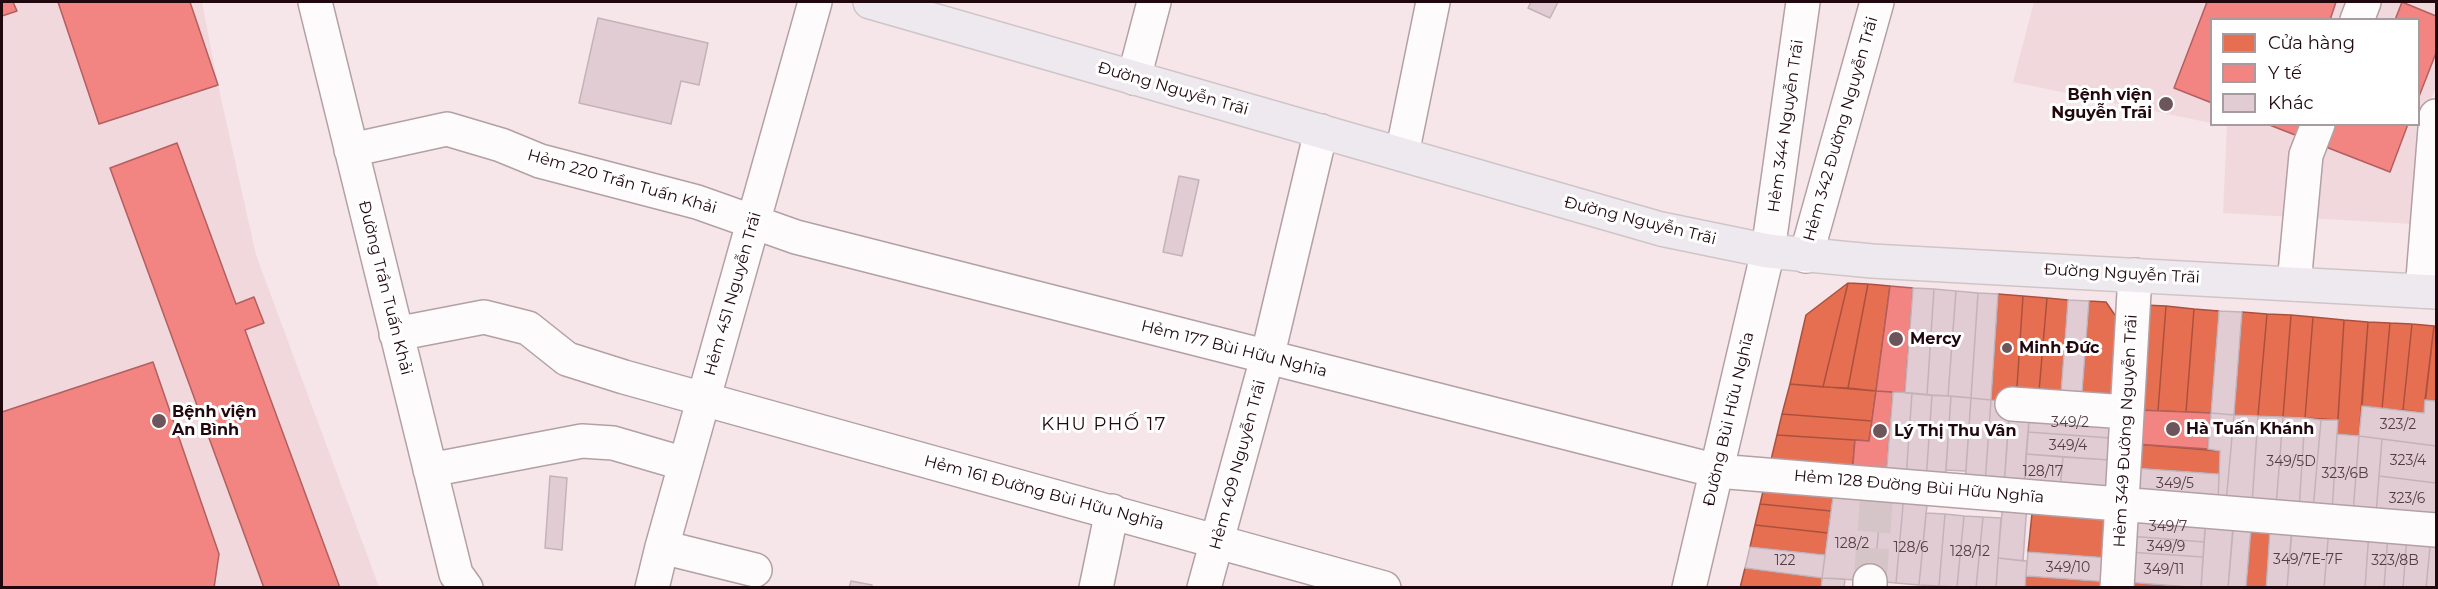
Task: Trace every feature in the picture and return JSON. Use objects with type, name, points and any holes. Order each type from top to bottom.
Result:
[{"type":"main road","name":"Đường Nguyễn Trãi","points":[[870,2],[1661,230],[1768,251],[1872,261],[2429,291]]},
{"type":"street","name":"Đường Trần Tuấn Khải","points":[[315,2],[430,470],[461,581]]},
{"type":"street","name":"Hẻm 451 Nguyễn Trãi","points":[[652,588],[814,2]]},
{"type":"street","points":[[1134,78],[1154,2]]},
{"type":"street","points":[[1402,154],[1433,2]]},
{"type":"street","name":"Hẻm 344 Nguyễn Trãi","points":[[1768,251],[1803,2]]},
{"type":"street","name":"Hẻm 342 Đường Nguyễn Trãi","points":[[1806,255],[1877,2]]},
{"type":"street","points":[[2358,18],[2364,2]]},
{"type":"street","points":[[2429,291],[2436,116]]},
{"type":"street","points":[[2294,284],[2306,155],[2317,126]]},
{"type":"street","name":"Hẻm 220 Trần Tuấn Khải","points":[[351,150],[447,129],[501,145],[540,161],[697,202],[753,221]]},
{"type":"street","name":"Hẻm 409 Nguyễn Trãi","points":[[1204,588],[1267,358],[1321,131]]},
{"type":"street","name":"Hẻm 177 Bùi Hữu Nghĩa","points":[[753,221],[796,237],[1717,471]]},
{"type":"street","name":"Đường Bùi Hữu Nghĩa","points":[[1689,588],[1768,251]]},
{"type":"street","name":"Hẻm 349 Đường Nguyễn Trãi","points":[[2117,588],[2135,274]]},
{"type":"street","name":"Hẻm 161 Đường Bùi Hữu Nghĩa","points":[[396,334],[484,317],[528,328],[567,359],[703,399],[1384,588]]},
{"type":"street","points":[[2012,404],[2127,412]]},
{"type":"street","points":[[430,470],[582,441],[613,443],[685,464]]},
{"type":"street","name":"Hẻm 128 Đường Bùi Hữu Nghĩa","points":[[1717,471],[1878,488],[2122,504],[2436,530]]},
{"type":"street","points":[[1096,588],[1112,511]]},
{"type":"street","points":[[662,546],[755,570]]},
{"type":"shaded area","name":"Bệnh viện An Bình","points":[[2,2],[202,2],[256,255],[379,587],[2,587]]},
{"type":"shaded area","name":"Bệnh viện Nguyễn Trãi","points":[[2034,2],[2436,2],[2436,87],[2422,121],[2412,224],[2223,213],[2227,126],[2420,126],[2420,18],[2210,18],[2210,123],[2013,82]]},
{"type":"building: Cửa hàng","points":[[1848,283],[1868,284],[1848,388],[1823,387]]},
{"type":"building: Cửa hàng","points":[[1848,283],[1823,387],[1790,384],[1806,315]]},
{"type":"building: Cửa hàng","points":[[1868,284],[1890,286],[1876,391],[1848,388]]},
{"type":"building: Cửa hàng","name":"Minh Đức","points":[[1998,294],[2023,296],[2016,402],[1991,400]]},
{"type":"building: Cửa hàng","points":[[2023,296],[2047,298],[2038,403],[2016,402]]},
{"type":"building: Cửa hàng","points":[[2047,298],[2068,300],[2060,405],[2038,403]]},
{"type":"building: Cửa hàng","points":[[2089,301],[2106,302],[2119,321],[2113,410],[2081,407]]},
{"type":"building: Cửa hàng","points":[[2144,305],[2166,306],[2158,411],[2137,410]]},
{"type":"building: Cửa hàng","points":[[2166,306],[2194,309],[2186,412],[2158,411]]},
{"type":"building: Cửa hàng","points":[[2194,309],[2219,311],[2211,413],[2186,412]]},
{"type":"building: Cửa hàng","points":[[2242,312],[2267,314],[2258,416],[2234,415]]},
{"type":"building: Cửa hàng","points":[[2267,314],[2291,315],[2283,417],[2258,416]]},
{"type":"building: Cửa hàng","points":[[2291,315],[2313,317],[2305,418],[2283,417]]},
{"type":"building: Cửa hàng","points":[[2313,317],[2344,320],[2338,420],[2305,418]]},
{"type":"building: Cửa hàng","points":[[2344,320],[2368,322],[2359,436],[2337,434]]},
{"type":"building: Cửa hàng","points":[[2368,322],[2390,323],[2382,409],[2362,406]]},
{"type":"building: Cửa hàng","points":[[2390,323],[2412,324],[2403,410],[2382,409]]},
{"type":"building: Cửa hàng","points":[[2412,324],[2434,326],[2424,413],[2403,410]]},
{"type":"building: Cửa hàng","points":[[2434,326],[2436,326],[2436,401],[2425,400]]},
{"type":"building: Cửa hàng","points":[[1790,384],[1876,391],[1872,421],[1782,414]]},
{"type":"building: Cửa hàng","points":[[1782,414],[1872,421],[1869,441],[1777,435]]},
{"type":"building: Cửa hàng","points":[[1777,435],[1855,440],[1852,475],[1769,468]]},
{"type":"building: Cửa hàng","points":[[2135,444],[2220,451],[2219,474],[2134,468]]},
{"type":"building: Cửa hàng","points":[[1765,483],[1834,489],[1831,511],[1760,504]]},
{"type":"building: Cửa hàng","points":[[1760,504],[1831,511],[1828,533],[1755,525]]},
{"type":"building: Cửa hàng","points":[[2033,504],[2113,509],[2110,558],[2028,552]]},
{"type":"building: Cửa hàng","points":[[2251,522],[2270,530],[2266,588],[2246,588]]},
{"type":"building: Cửa hàng","points":[[1755,525],[1828,533],[1825,555],[1750,547]]},
{"type":"building: Cửa hàng","points":[[1745,568],[1822,578],[1821,588],[1740,588]]},
{"type":"building: Cửa hàng","points":[[2026,576],[2109,582],[2108,588],[2025,588]]},
{"type":"building: Cửa hàng","points":[[2126,582],[2199,588],[2126,588]]},
{"type":"building: Y tế","points":[[2,2],[13,2],[17,11],[2,16]]},
{"type":"building: Y tế","points":[[58,2],[190,2],[218,85],[99,124]]},
{"type":"building: Y tế","points":[[2207,2],[2336,2],[2331,18],[2210,18],[2210,102],[2174,88]]},
{"type":"building: Y tế","points":[[2402,2],[2436,16],[2436,53],[2420,94],[2420,18],[2396,18]]},
{"type":"building: Y tế","points":[[2272,126],[2407,126],[2390,172]]},
{"type":"building: Y tế","points":[[177,143],[236,304],[254,297],[264,323],[245,330],[340,588],[264,588],[110,168]]},
{"type":"building: Y tế","name":"Mercy","points":[[1890,286],[1913,288],[1905,393],[1876,391]]},
{"type":"building: Y tế","points":[[153,362],[219,554],[214,588],[2,588],[2,412]]},
{"type":"building: Y tế","name":"Lý Thị Thu Vân","points":[[1876,391],[1893,392],[1886,477],[1852,475],[1855,440],[1869,441]]},
{"type":"building: Y tế","name":"Hà Tuấn Khánh","points":[[2137,410],[2211,413],[2208,449],[2135,444]]},
{"type":"building: Khác","points":[[1531,2],[1558,2],[1550,18],[1528,8]]},
{"type":"building: Khác","points":[[598,18],[708,43],[699,85],[681,81],[671,124],[579,103]]},
{"type":"building: Khác","points":[[1179,176],[1199,180],[1182,256],[1163,252]]},
{"type":"building: Khác","points":[[1913,288],[1934,289],[1927,395],[1905,393]]},
{"type":"building: Khác","points":[[1934,289],[1956,291],[1948,396],[1927,395]]},
{"type":"building: Khác","points":[[1956,291],[1978,293],[1971,398],[1948,396]]},
{"type":"building: Khác","points":[[1978,293],[1998,294],[1991,400],[1971,398]]},
{"type":"building: Khác","points":[[2068,300],[2089,301],[2081,407],[2060,405]]},
{"type":"building: Khác","points":[[2219,311],[2242,312],[2234,415],[2211,413]]},
{"type":"building: Khác","points":[[1893,392],[1912,393],[1906,479],[1886,477]]},
{"type":"building: Khác","points":[[1912,393],[1932,395],[1926,481],[1906,479]]},
{"type":"building: Khác","points":[[1932,395],[1951,396],[1945,482],[1926,481]]},
{"type":"building: Khác","points":[[1951,396],[1971,398],[1966,471],[1946,470]]},
{"type":"building: Khác","points":[[1971,398],[1991,400],[1985,484],[1965,483]]},
{"type":"building: Khác","points":[[1991,400],[2010,401],[2004,486],[1985,484]]},
{"type":"building: Khác","points":[[2425,400],[2436,401],[2436,446],[2359,436],[2362,406],[2424,413]]},
{"type":"building: Khác","points":[[2010,406],[2030,408],[2024,488],[2004,486]]},
{"type":"building: Khác","points":[[2030,408],[2112,414],[2110,438],[2028,432]]},
{"type":"building: Khác","points":[[2211,413],[2234,415],[2226,503],[2218,502],[2220,451],[2208,449]]},
{"type":"building: Khác","points":[[2234,415],[2258,416],[2252,505],[2226,503]]},
{"type":"building: Khác","points":[[2258,416],[2283,417],[2276,507],[2252,505]]},
{"type":"building: Khác","points":[[2283,417],[2305,418],[2299,509],[2276,507]]},
{"type":"building: Khác","points":[[2305,418],[2321,420],[2313,510],[2299,509]]},
{"type":"building: Khác","points":[[2321,420],[2338,420],[2332,512],[2313,510]]},
{"type":"building: Khác","points":[[2028,432],[2110,438],[2109,460],[2026,454]]},
{"type":"building: Khác","points":[[2337,434],[2359,436],[2353,513],[2332,512]]},
{"type":"building: Khác","points":[[2359,436],[2382,439],[2376,515],[2353,513]]},
{"type":"building: Khác","points":[[2382,439],[2436,446],[2436,483],[2379,476]]},
{"type":"building: Khác","points":[[2026,454],[2063,457],[2060,490],[2024,488]]},
{"type":"building: Khác","points":[[2063,457],[2109,460],[2105,489],[2060,490]]},
{"type":"building: Khác","points":[[2134,468],[2219,474],[2218,502],[2132,495]]},
{"type":"building: Khác","points":[[550,476],[567,478],[562,550],[545,548]]},
{"type":"building: Khác","points":[[2379,476],[2436,483],[2436,520],[2376,515]]},
{"type":"building: Khác","points":[[1834,489],[1882,492],[1874,581],[1822,578]]},
{"type":"building: Khác","points":[[1882,492],[1904,494],[1896,583],[1874,581]]},
{"type":"building: Khác","points":[[1904,494],[1928,495],[1919,585],[1896,583]]},
{"type":"building: Khác","points":[[2003,501],[2027,503],[2023,561],[1998,558]]},
{"type":"building: Khác","points":[[2131,512],[2206,518],[2204,542],[2129,536]]},
{"type":"building: Khác","points":[[1926,513],[1945,514],[1939,586],[1919,585]]},
{"type":"building: Khác","points":[[1945,514],[1964,516],[1957,587],[1939,586]]},
{"type":"building: Khác","points":[[1964,516],[1983,517],[1976,588],[1957,587]]},
{"type":"building: Khác","points":[[1983,517],[2001,518],[1996,588],[1976,588]]},
{"type":"building: Khác","points":[[2206,518],[2234,520],[2228,588],[2201,588]]},
{"type":"building: Khác","points":[[2292,525],[2329,528],[2324,588],[2287,588]]},
{"type":"building: Khác","points":[[2233,526],[2251,528],[2246,588],[2228,588]]},
{"type":"building: Khác","points":[[2329,528],[2369,532],[2365,588],[2324,588]]},
{"type":"building: Khác","points":[[2270,530],[2292,532],[2287,588],[2266,588]]},
{"type":"building: Khác","points":[[2369,532],[2388,534],[2384,588],[2365,588]]},
{"type":"building: Khác","points":[[2388,534],[2407,535],[2403,588],[2384,588]]},
{"type":"building: Khác","points":[[2407,535],[2431,537],[2426,588],[2403,588]]},
{"type":"building: Khác","points":[[2129,536],[2204,542],[2203,557],[2128,552]]},
{"type":"building: Khác","points":[[2431,537],[2436,538],[2436,588],[2426,588]]},
{"type":"building: Khác","points":[[1750,547],[1825,555],[1822,578],[1745,568]]},
{"type":"building: Khác","points":[[2028,552],[2110,558],[2109,582],[2026,576]]},
{"type":"building: Khác","points":[[2128,552],[2203,557],[2201,588],[2126,582]]},
{"type":"building: Khác","points":[[1998,558],[2027,561],[2025,588],[1996,588]]},
{"type":"building: Khác","points":[[1822,578],[1845,579],[1844,588],[1821,588]]},
{"type":"building: Khác","points":[[851,581],[872,585],[872,588],[849,588]]},
{"type":"tunnel","points":[[1870,581],[1877,492]]},
{"type":"place","name":"Bệnh viện Nguyễn Trãi","points":[[2166,104]]},
{"type":"place","name":"Mercy","points":[[1896,339]]},
{"type":"place","name":"Minh Đức","points":[[2007,348]]},
{"type":"place","name":"Bệnh viện An Bình","points":[[159,421]]},
{"type":"place","name":"Hà Tuấn Khánh","points":[[2173,429]]},
{"type":"place","name":"Lý Thị Thu Vân","points":[[1880,431]]},
{"type":"district","name":"KHU PHỐ 17","points":[[1104,425]]}]
